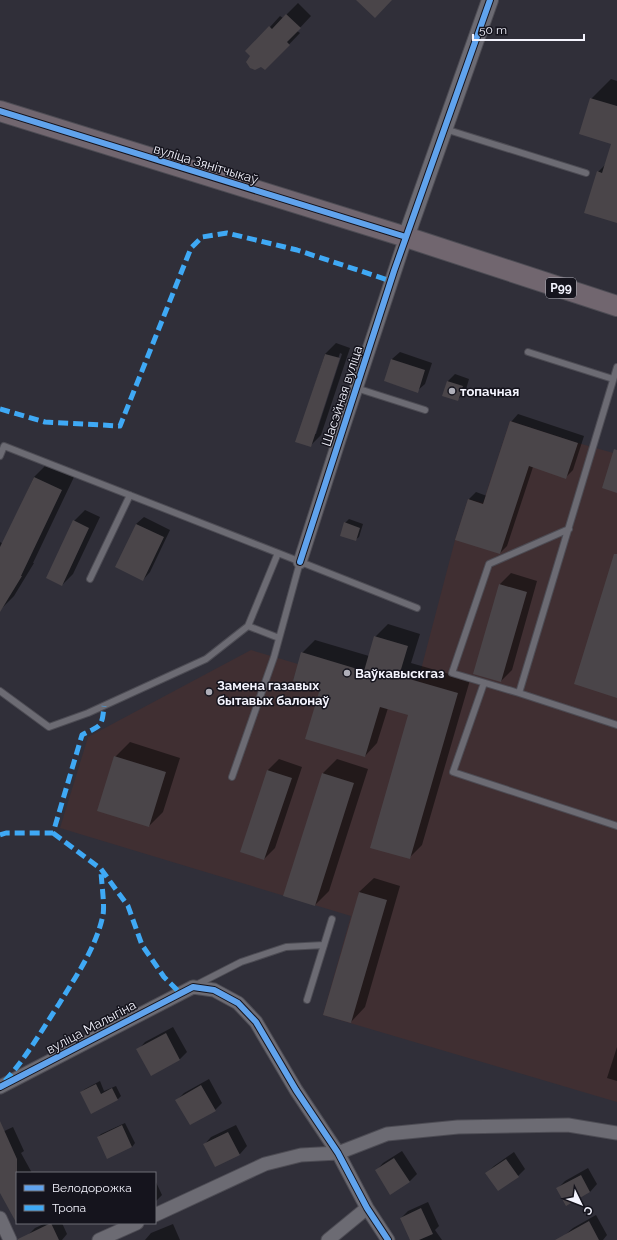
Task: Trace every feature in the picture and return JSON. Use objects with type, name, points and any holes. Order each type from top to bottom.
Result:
[{"type":"main road","name":"вуліца Зянітчыкаў","points":[[0,111],[406,237],[617,306]]},
{"type":"street","points":[[406,237],[445,129],[488,0]]},
{"type":"street","name":"Шасэйная вуліца","points":[[300,562],[406,237]]},
{"type":"street","points":[[192,987],[214,990],[238,1003],[256,1022],[296,1090],[338,1153],[367,1208],[388,1240]]},
{"type":"street","name":"вуліца Малыгіна","points":[[0,1087],[192,987]]},
{"type":"street","points":[[156,1215],[266,1164],[301,1155],[338,1153],[387,1134],[458,1127],[568,1125],[617,1133]]},
{"type":"street","points":[[328,1240],[367,1208]]},
{"type":"street","points":[[0,1218],[10,1240]]},
{"type":"street","points":[[99,1240],[135,1224]]},
{"type":"lane","points":[[445,129],[586,173]]},
{"type":"lane","points":[[528,352],[613,379]]},
{"type":"lane","points":[[520,694],[617,367]]},
{"type":"lane","points":[[356,388],[425,410]]},
{"type":"lane","points":[[0,456],[4,446],[417,608]]},
{"type":"lane","points":[[90,579],[130,495]]},
{"type":"lane","points":[[569,529],[489,564],[452,673],[617,726]]},
{"type":"lane","points":[[0,691],[49,727],[88,713],[206,659],[248,626],[278,554]]},
{"type":"lane","points":[[232,777],[271,664],[300,562]]},
{"type":"lane","points":[[248,626],[279,638]]},
{"type":"lane","points":[[484,683],[453,772],[617,826]]},
{"type":"lane","points":[[307,1000],[332,919]]},
{"type":"lane","points":[[192,987],[241,962],[286,947],[324,945]]},
{"type":"shaded area","points":[[510,421],[617,454],[617,1102],[323,1015],[351,916],[60,828],[88,737],[251,650],[298,664],[293,681],[388,709],[399,676],[418,681],[455,540],[468,499],[483,503]]},
{"type":"building","points":[[356,0],[392,0],[375,18]]},
{"type":"building","points":[[286,14],[301,28],[287,42],[290,45],[265,70],[261,67],[255,70],[250,68],[246,62],[250,56],[245,51],[269,26],[272,29]]},
{"type":"building","points":[[590,98],[617,106],[617,223],[584,213],[597,171],[602,173],[611,144],[579,134]]},
{"type":"building","points":[[325,354],[340,358],[311,447],[295,442]]},
{"type":"building","points":[[391,359],[425,370],[418,393],[384,381]]},
{"type":"building","name":"топачная","points":[[447,381],[463,386],[458,401],[442,396]]},
{"type":"building","points":[[510,421],[578,443],[566,479],[529,466],[500,554],[455,540],[468,499],[483,504]]},
{"type":"building","points":[[614,449],[617,450],[617,493],[602,488]]},
{"type":"building","points":[[34,477],[62,490],[22,576],[0,612],[0,547]]},
{"type":"building","points":[[73,520],[89,528],[62,586],[46,578]]},
{"type":"building","points":[[344,522],[360,528],[356,541],[340,536]]},
{"type":"building","points":[[136,524],[164,537],[143,581],[115,567]]},
{"type":"building","points":[[614,554],[617,554],[617,698],[574,684]]},
{"type":"building","points":[[499,584],[527,592],[501,682],[473,674]]},
{"type":"building","points":[[374,636],[408,646],[399,676],[458,693],[410,859],[370,848],[408,715],[380,707],[365,757],[305,739],[320,689],[293,681],[301,652],[364,671]]},
{"type":"building","points":[[114,756],[166,772],[149,827],[97,811]]},
{"type":"building","points":[[267,770],[292,778],[264,860],[240,852]]},
{"type":"building","points":[[322,773],[354,783],[315,906],[283,896]]},
{"type":"building","points":[[359,892],[387,900],[351,1023],[323,1015]]},
{"type":"building","points":[[166,1033],[180,1060],[151,1076],[136,1049]]},
{"type":"building","points":[[96,1084],[101,1094],[112,1088],[118,1100],[91,1114],[80,1092]]},
{"type":"building","points":[[201,1085],[216,1111],[190,1125],[175,1100]]},
{"type":"building","points":[[0,1121],[17,1159],[16,1222],[0,1193]]},
{"type":"building","points":[[122,1125],[132,1147],[107,1159],[97,1137]]},
{"type":"building","points":[[228,1132],[240,1155],[215,1167],[203,1144]]},
{"type":"building","points":[[394,1158],[410,1182],[390,1195],[375,1170]]},
{"type":"building","points":[[506,1159],[519,1177],[498,1191],[485,1173]]},
{"type":"building","points":[[581,1175],[590,1192],[566,1206],[556,1188]]},
{"type":"building","points":[[421,1208],[433,1234],[419,1240],[410,1240],[400,1218]]},
{"type":"building","points":[[589,1221],[599,1240],[555,1240]]},
{"type":"building","points":[[51,1224],[59,1240],[18,1240]]},
{"type":"marked path","points":[[0,409],[45,422],[120,426],[191,248],[202,237],[227,233],[297,250],[391,281]]},
{"type":"marked path","points":[[0,835],[6,833],[53,833],[82,735],[99,725],[104,706]]},
{"type":"marked path","points":[[53,833],[101,869],[128,906],[142,945],[164,977],[180,993]]},
{"type":"marked path","points":[[5,1081],[20,1063],[40,1034],[79,972],[96,939],[103,915],[104,905],[101,869]]},
{"type":"cycle path","points":[[300,562],[394,271],[490,0]]},
{"type":"cycle path","points":[[0,111],[406,237]]},
{"type":"cycle path","points":[[0,1087],[193,987],[214,990],[238,1003],[256,1022],[296,1090],[338,1153],[367,1208],[388,1240]]},
{"type":"place","name":"топачная","points":[[452,391]]},
{"type":"place","name":"Ваўкавыскгаз","points":[[347,673]]},
{"type":"place","name":"Замена газавых бытавых балонаў","points":[[209,692]]}]
